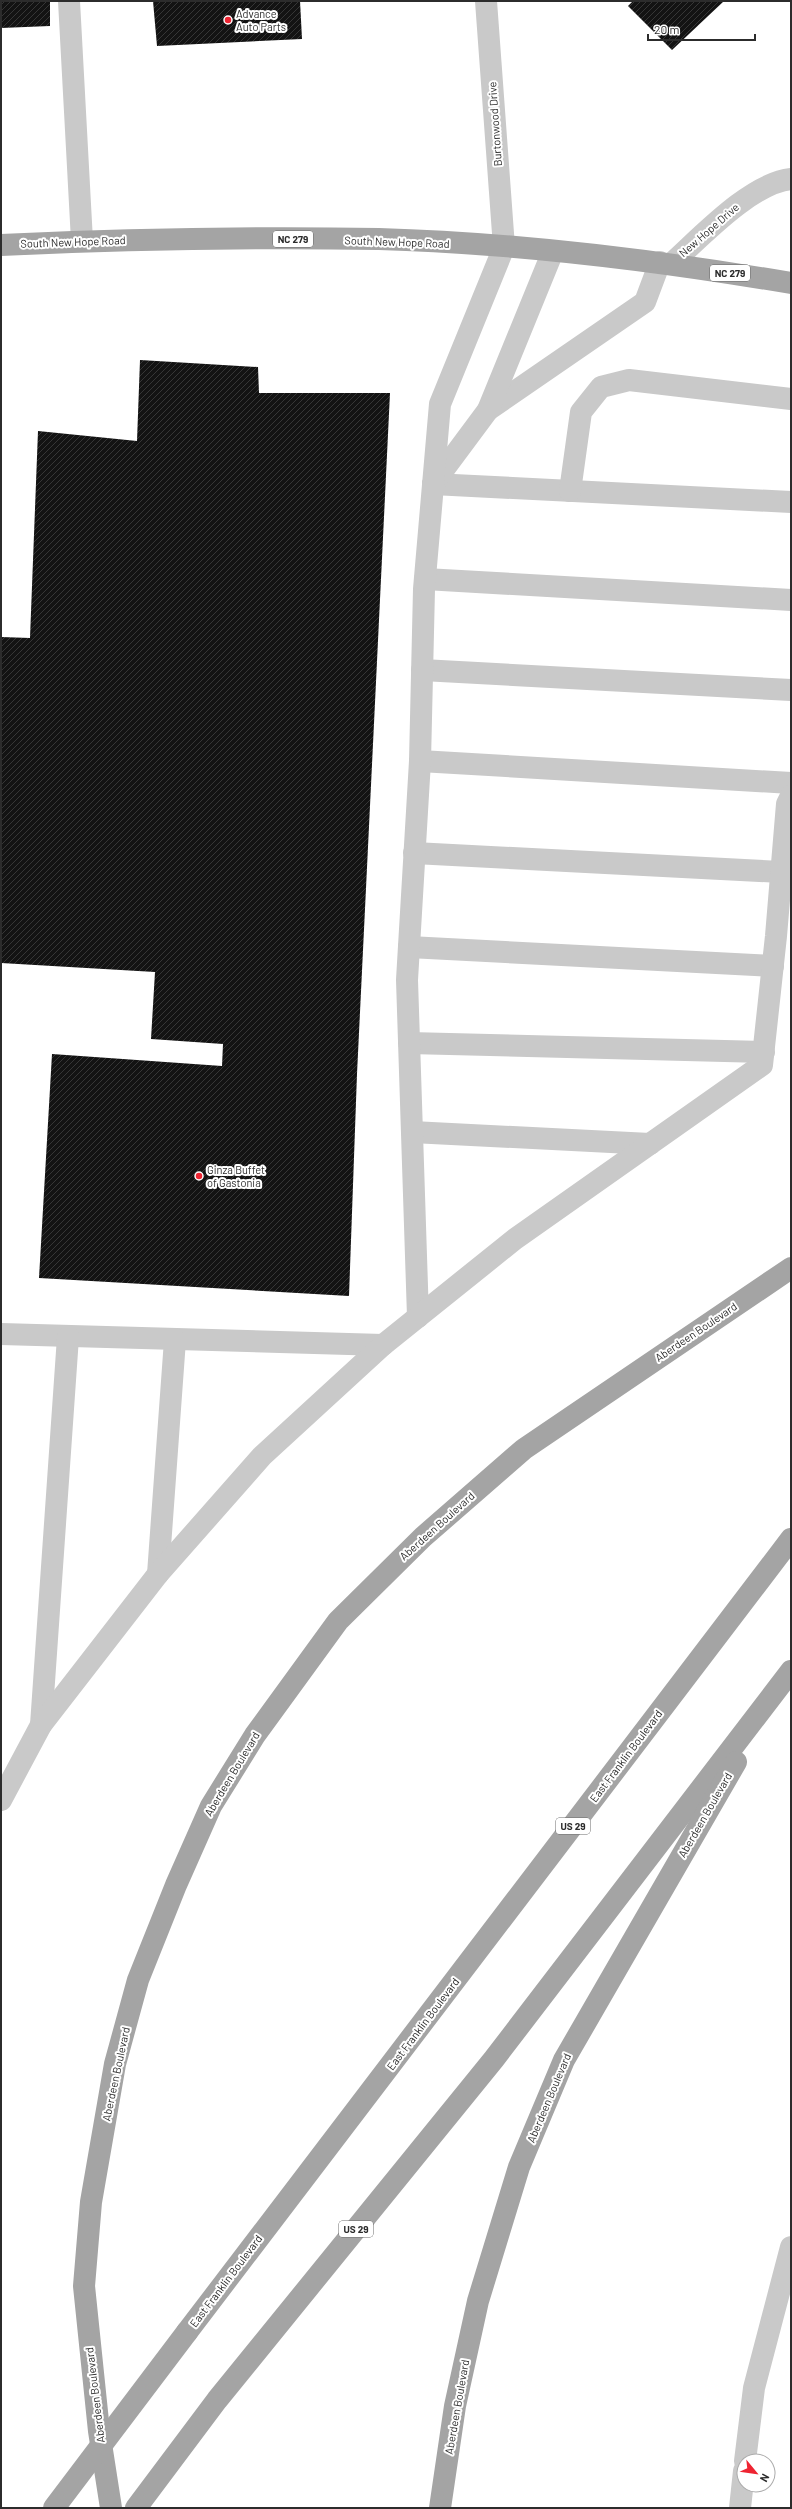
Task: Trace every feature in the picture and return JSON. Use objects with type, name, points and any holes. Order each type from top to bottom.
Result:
[{"type":"main road","name":"South New Hope Road","points":[[1,245],[166,239],[380,240],[504,247],[666,262],[791,283]]},
{"type":"main road","name":"Aberdeen Boulevard","points":[[111,2508],[98,2431],[84,2286],[91,2202],[115,2064],[138,1980],[176,1885],[211,1806],[255,1735],[338,1621],[422,1537],[524,1449],[791,1268]]},
{"type":"main road","name":"East Franklin Boulevard","points":[[54,2508],[791,1539]]},
{"type":"main road","name":"Aberdeen Boulevard","points":[[440,2508],[455,2406],[478,2301],[525,2153],[564,2060],[786,1678]]},
{"type":"main road","name":"US 29","points":[[136,2508],[217,2400],[494,2059],[786,1678]]},
{"type":"street","points":[[69,1],[82,241]]},
{"type":"street","name":"Burtonwood Drive","points":[[486,1],[504,247]]},
{"type":"street","name":"New Hope Drive","points":[[666,262],[738,204],[779,180],[791,179]]},
{"type":"street","points":[[418,1317],[407,980],[420,761],[425,579],[440,404],[504,247]]},
{"type":"street","points":[[433,484],[488,410],[553,251]]},
{"type":"street","points":[[488,410],[645,302],[666,262]]},
{"type":"street","points":[[570,491],[581,412],[600,387],[629,380],[791,399]]},
{"type":"street","points":[[433,484],[791,502]]},
{"type":"street","points":[[425,579],[791,600]]},
{"type":"street","points":[[422,670],[791,690]]},
{"type":"street","points":[[420,761],[791,783]]},
{"type":"street","points":[[1,1800],[41,1725],[158,1574],[262,1456],[383,1345],[515,1239],[762,1065],[773,966],[787,804],[791,796]]},
{"type":"street","points":[[414,854],[781,872]]},
{"type":"street","points":[[409,947],[773,966]]},
{"type":"street","points":[[409,1043],[764,1052]]},
{"type":"street","points":[[412,1132],[650,1144]]},
{"type":"street","points":[[1,1334],[383,1345]]},
{"type":"street","points":[[41,1725],[68,1337]]},
{"type":"street","points":[[158,1574],[175,1340]]},
{"type":"street","points":[[746,2453],[754,2388],[791,2248]]},
{"type":"street","points":[[740,2508],[742,2493]]},
{"type":"building","points":[[1,1],[50,1],[50,26],[1,28]]},
{"type":"building","name":"Advance Auto Parts","points":[[153,1],[300,1],[302,39],[157,46]]},
{"type":"building","points":[[633,1],[724,1],[672,50],[628,6]]},
{"type":"building","points":[[140,360],[258,367],[259,393],[390,393],[357,1074],[349,1296],[39,1278],[52,1054],[222,1066],[223,1044],[151,1039],[155,972],[1,963],[1,637],[30,638],[38,431],[137,441]]},
{"type":"place","name":"Advance Auto Parts","points":[[228,20]]},
{"type":"place","name":"Ginza Buffet of Gastonia","points":[[199,1176]]}]
